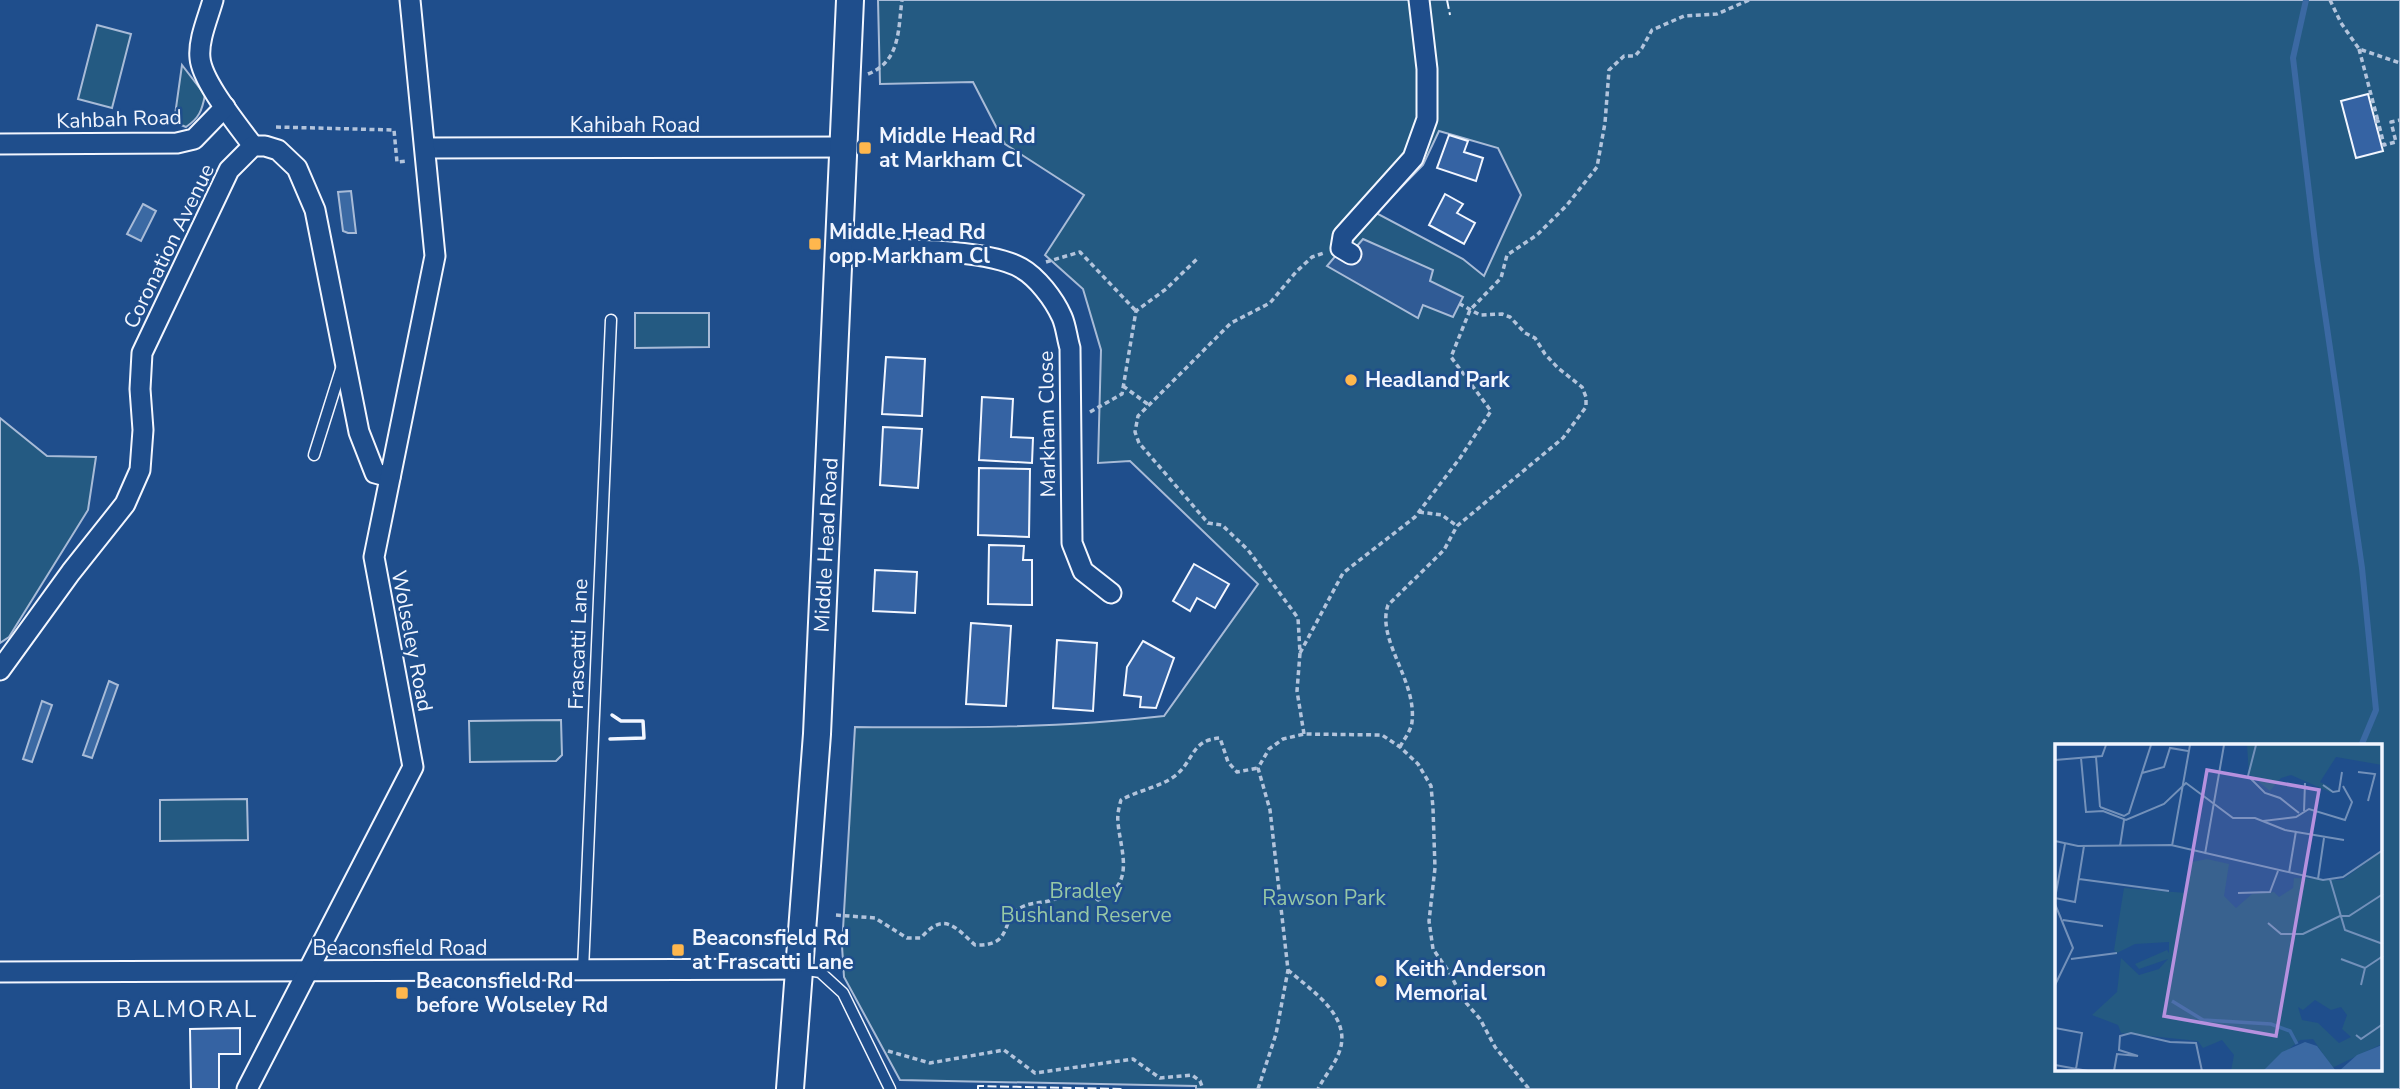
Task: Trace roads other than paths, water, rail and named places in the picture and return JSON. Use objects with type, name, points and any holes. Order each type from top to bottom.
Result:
[{"type":"street","points":[[213,0],[202,36],[200,58],[204,76],[253,146],[278,150],[297,168],[315,211],[359,432],[375,473],[390,477]]},
{"type":"street","name":"Wolseley Road","points":[[247,1089],[413,767],[374,557],[435,256],[410,0]]},
{"type":"street","name":"Middle Head Road","points":[[790,1089],[817,734],[841,248],[850,0]]},
{"type":"street","points":[[1346,251],[1343,236],[1413,158],[1427,119],[1427,69],[1419,0]]},
{"type":"street","name":"Kahbah Road","points":[[0,144],[177,143],[194,139],[225,107]]},
{"type":"street","name":"Coronation Avenue","points":[[0,670],[71,572],[125,504],[140,470],[143,430],[139,389],[142,353],[229,170],[253,146]]},
{"type":"street","name":"Kahibah Road","points":[[426,154],[844,147]]},
{"type":"street","name":"Markham Close","points":[[841,248],[1001,259],[1023,269],[1046,292],[1062,317],[1070,348],[1072,543],[1083,571],[1111,593]]},
{"type":"street","name":"Beaconsfield Road","points":[[0,972],[800,969]]},
{"type":"lane","name":"Frascatti Lane","points":[[583,970],[611,320]]},
{"type":"lane","points":[[314,455],[345,355]]},
{"type":"lane","points":[[800,969],[820,972],[843,993],[890,1089]]},
{"type":"waterway","points":[[2306,0],[2293,58],[2317,259],[2362,568],[2376,710],[2362,744]]},
{"type":"place","name":"Middle Head Rd at Markham Cl","points":[[865,148]]},
{"type":"place","name":"Middle Head Rd opp Markham Cl","points":[[815,244]]},
{"type":"place","name":"Headland Park","points":[[1351,380]]},
{"type":"place","name":"Beaconsfield Rd at Frascatti Lane","points":[[678,950]]},
{"type":"place","name":"Keith Anderson Memorial","points":[[1381,981]]},
{"type":"place","name":"Beaconsfield Rd before Wolseley Rd","points":[[402,993]]},
{"type":"district","name":"BALMORAL","points":[[187,1009]]},
{"type":"park label","name":"Rawson Park","points":[[1324,898]]},
{"type":"park label","name":"Bradley Bushland Reserve","points":[[1086,903]]}]
